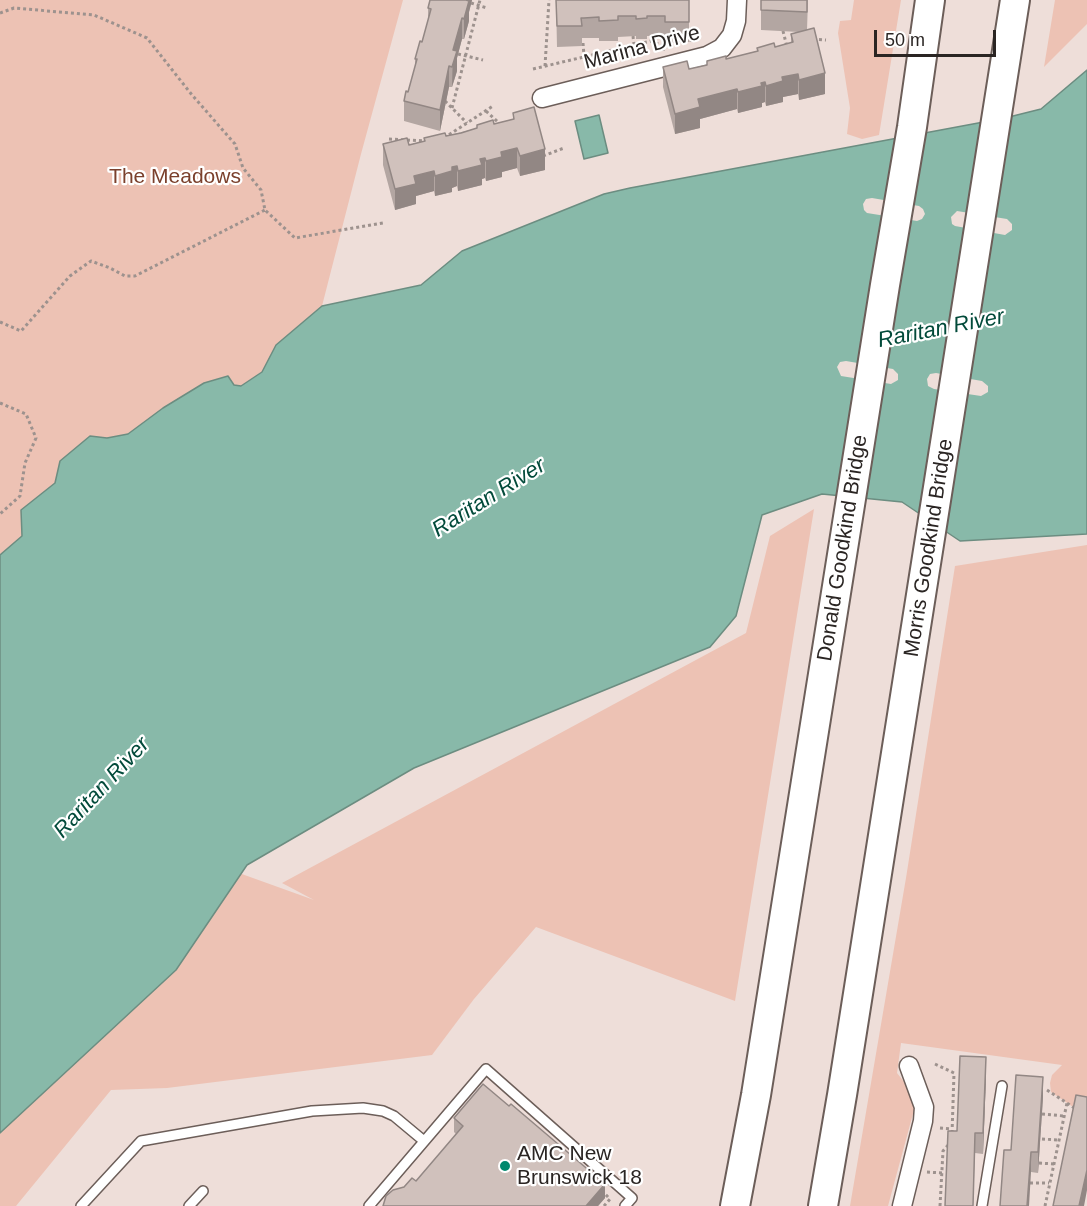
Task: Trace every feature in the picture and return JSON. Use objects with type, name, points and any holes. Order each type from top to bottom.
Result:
[{"type":"highway","name":"Donald Goodkind Bridge","points":[[735,1206],[756,1095],[912,127],[930,0]]},
{"type":"highway","name":"Morris Goodkind Bridge","points":[[823,1206],[1015,0]]},
{"type":"street","name":"Marina Drive","points":[[542,98],[707,56],[722,48],[732,35],[736,21],[737,0]]},
{"type":"street","points":[[902,1206],[923,1121],[924,1107],[909,1066]]},
{"type":"lane","points":[[369,1206],[486,1069],[632,1198],[625,1206]]},
{"type":"lane","points":[[982,1206],[1002,1086]]},
{"type":"lane","points":[[81,1206],[141,1141],[312,1111],[363,1108],[383,1111],[394,1116],[424,1141]]},
{"type":"lane","points":[[189,1206],[203,1191]]},
{"type":"path","points":[[452,108],[480,0]]},
{"type":"path","points":[[545,66],[549,0]]},
{"type":"path","points":[[471,3],[487,8]]},
{"type":"path","points":[[0,13],[14,8],[94,15],[147,38],[235,144],[243,168],[261,190],[265,210],[296,238],[383,223]]},
{"type":"path","points":[[687,44],[692,41],[692,26]]},
{"type":"path","points":[[783,31],[789,54]]},
{"type":"path","points":[[633,36],[634,45]]},
{"type":"path","points":[[584,38],[585,44],[582,43],[584,56]]},
{"type":"path","points":[[533,69],[651,40],[663,46],[673,46]]},
{"type":"path","points":[[804,41],[826,40]]},
{"type":"path","points":[[776,48],[795,43]]},
{"type":"path","points":[[663,46],[664,56]]},
{"type":"path","points":[[458,54],[483,60]]},
{"type":"path","points":[[445,101],[467,123]]},
{"type":"path","points":[[438,141],[493,106]]},
{"type":"path","points":[[486,111],[505,128]]},
{"type":"path","points":[[450,134],[455,143]]},
{"type":"path","points":[[389,138],[426,141]]},
{"type":"path","points":[[403,140],[405,147]]},
{"type":"path","points":[[541,156],[564,148]]},
{"type":"path","points":[[0,322],[21,331],[69,276],[91,261],[125,276],[135,276],[265,210]]},
{"type":"path","points":[[0,403],[26,414],[36,438],[25,463],[20,496],[0,514]]},
{"type":"path","points":[[935,1064],[954,1073],[951,1142],[943,1151],[940,1206]]},
{"type":"path","points":[[1047,1090],[1076,1109],[1087,1111]]},
{"type":"path","points":[[1045,1206],[1067,1103]]},
{"type":"path","points":[[1042,1113],[1064,1116]]},
{"type":"path","points":[[940,1128],[952,1129]]},
{"type":"path","points":[[1042,1139],[1059,1140]]},
{"type":"path","points":[[1039,1162],[1054,1164]]},
{"type":"path","points":[[927,1172],[942,1173]]},
{"type":"path","points":[[1030,1183],[1050,1184]]},
{"type":"path","points":[[602,1191],[610,1199],[604,1206]]},
{"type":"green space","name":"The Meadows","points":[[0,0],[403,0],[322,306],[276,345],[262,372],[241,386],[234,385],[228,376],[204,383],[163,408],[128,434],[107,438],[61,461],[55,483],[22,510],[22,536],[0,555]]},
{"type":"green space","points":[[854,0],[901,0],[879,135],[862,139],[847,134],[850,108],[838,33],[840,21],[851,20]]},
{"type":"green space","points":[[1055,0],[1087,0],[1087,24],[1044,67]]},
{"type":"green space","points":[[814,509],[735,1001],[536,927],[474,999],[432,1055],[167,1088],[111,1090],[16,1206],[0,1206],[0,1047],[239,873],[314,900],[282,883],[746,633],[770,536]]},
{"type":"green space","points":[[1087,545],[1087,1100],[1076,1109],[1051,1092],[1052,1075],[1062,1065],[901,1043],[897,1073],[912,1092],[914,1110],[888,1206],[850,1206],[906,878],[955,566]]},
{"type":"water","name":"Raritan River","points":[[1087,70],[1087,534],[960,541],[902,502],[822,494],[762,515],[736,616],[710,647],[414,768],[247,865],[176,970],[0,1133],[0,555],[22,536],[21,510],[55,483],[60,461],[90,436],[107,438],[128,434],[163,408],[204,383],[228,376],[234,385],[241,386],[262,372],[276,345],[322,306],[421,285],[462,251],[604,194],[1005,118],[1041,109]]},
{"type":"water","points":[[599,115],[608,153],[584,159],[575,121]]},
{"type":"pier","points":[[866,199],[919,206],[925,214],[917,221],[867,213],[863,204]]},
{"type":"pier","points":[[957,211],[1007,219],[1012,224],[1012,230],[1005,235],[955,226],[952,224],[951,217]]},
{"type":"pier","points":[[840,362],[893,369],[898,374],[898,380],[891,384],[841,376],[837,367]]},
{"type":"pier","points":[[930,374],[982,381],[988,386],[988,392],[981,396],[934,389],[928,386],[927,379]]},
{"type":"building","points":[[430,0],[469,1],[453,50],[457,51],[452,67],[449,66],[440,110],[404,101],[431,9],[428,8]]},
{"type":"building","points":[[556,0],[689,0],[689,22],[665,22],[665,16],[647,16],[647,18],[636,19],[636,16],[618,16],[618,20],[599,21],[599,17],[581,18],[582,26],[557,26]]},
{"type":"building","points":[[761,0],[807,0],[807,12],[761,10]]},
{"type":"building","points":[[814,28],[825,73],[799,80],[798,74],[782,77],[783,81],[766,86],[765,82],[761,83],[762,86],[738,92],[737,89],[698,99],[700,107],[675,114],[663,67],[687,61],[689,69],[707,65],[707,61],[758,51],[757,48],[774,43],[775,47],[793,42],[791,34]]},
{"type":"building","points":[[534,107],[545,149],[520,156],[517,148],[501,152],[502,157],[486,161],[485,158],[480,159],[482,165],[458,171],[457,166],[452,167],[452,171],[435,176],[434,171],[414,176],[416,184],[395,189],[383,144],[407,138],[409,145],[425,141],[424,138],[445,133],[446,136],[461,133],[493,120],[494,124],[514,119],[513,113]]},
{"type":"building","points":[[960,1056],[986,1057],[983,1133],[975,1133],[973,1206],[945,1206],[948,1131],[957,1131]]},
{"type":"building","points":[[1016,1075],[1043,1077],[1038,1152],[1031,1152],[1027,1206],[1000,1206],[1004,1150],[1011,1150]]},
{"type":"building","name":"AMC New Brunswick 18","points":[[483,1084],[509,1106],[511,1104],[605,1184],[586,1206],[383,1206],[386,1196],[393,1190],[404,1187],[412,1178],[416,1181],[463,1126],[454,1118]]},
{"type":"building","points":[[1076,1095],[1087,1097],[1087,1170],[1079,1206],[1053,1206]]},
{"type":"place","name":"AMC New Brunswick 18","points":[[505,1166]]}]
